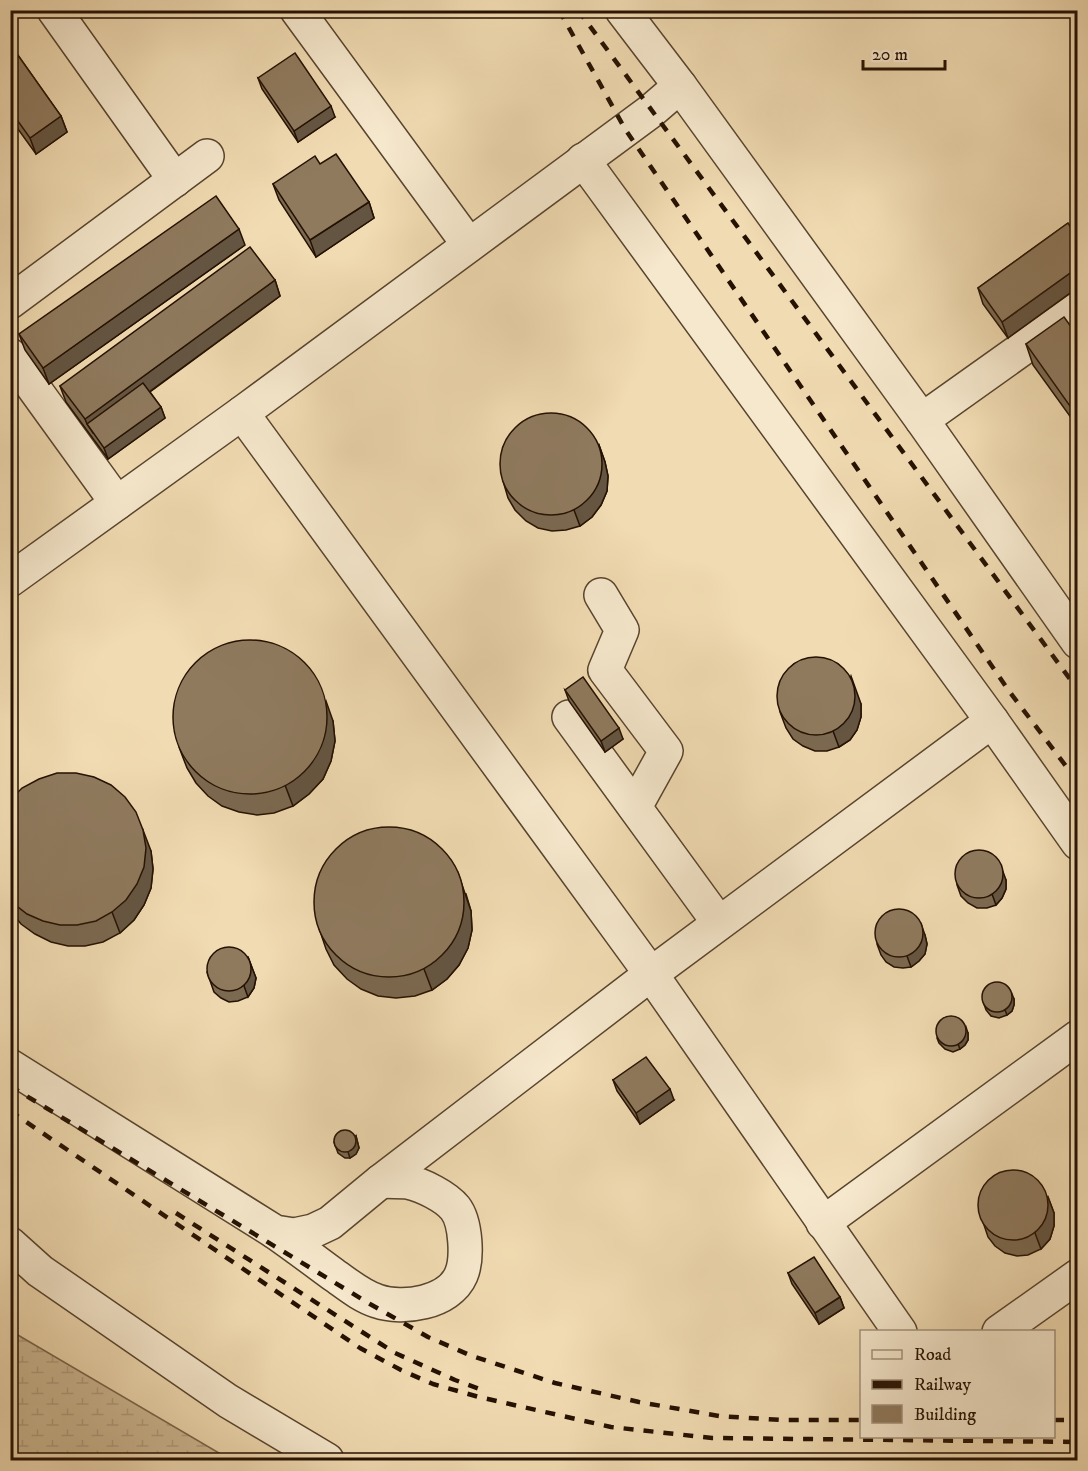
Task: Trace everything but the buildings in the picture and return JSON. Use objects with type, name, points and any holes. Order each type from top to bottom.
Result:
[{"type":"lane","points":[[54,10],[175,180]]},
{"type":"lane","points":[[297,10],[469,244]]},
{"type":"lane","points":[[622,10],[680,86],[1076,635]]},
{"type":"lane","points":[[10,580],[242,413],[651,111],[680,86]]},
{"type":"lane","points":[[10,302],[207,156]]},
{"type":"lane","points":[[583,160],[992,722],[1077,843]]},
{"type":"lane","points":[[922,420],[1077,309]]},
{"type":"lane","points":[[10,355],[117,503]]},
{"type":"lane","points":[[242,413],[651,974],[899,1330]]},
{"type":"lane","points":[[601,595],[622,630],[605,670],[666,750],[635,807]]},
{"type":"lane","points":[[569,717],[719,923]]},
{"type":"lane","points":[[275,1232],[294,1235],[313,1231],[330,1223],[381,1181],[651,974],[992,722]]},
{"type":"lane","points":[[823,1223],[1077,1037]]},
{"type":"lane","points":[[10,1066],[275,1232],[358,1292],[376,1301],[397,1305],[424,1303],[448,1291],[461,1275],[465,1254],[464,1231],[456,1209],[436,1193],[409,1182],[381,1181]]},
{"type":"lane","points":[[10,1244],[40,1271],[209,1388],[327,1461]]},
{"type":"lane","points":[[1002,1330],[1077,1276]]},
{"type":"green space","points":[[11,1331],[231,1460],[11,1460]]},
{"type":"railway","points":[[559,10],[625,129],[1009,691],[1078,782]]},
{"type":"railway","points":[[578,10],[1078,690]]},
{"type":"railway","points":[[10,1086],[370,1304],[428,1337],[472,1356],[555,1383],[639,1402],[719,1416],[781,1420],[860,1420]]},
{"type":"railway","points":[[10,1111],[360,1348],[433,1384],[479,1397],[611,1427],[712,1438],[1078,1442]]},
{"type":"railway","points":[[176,1213],[395,1353],[482,1390]]},
{"type":"railway","points":[[1055,1420],[1078,1420]]}]
